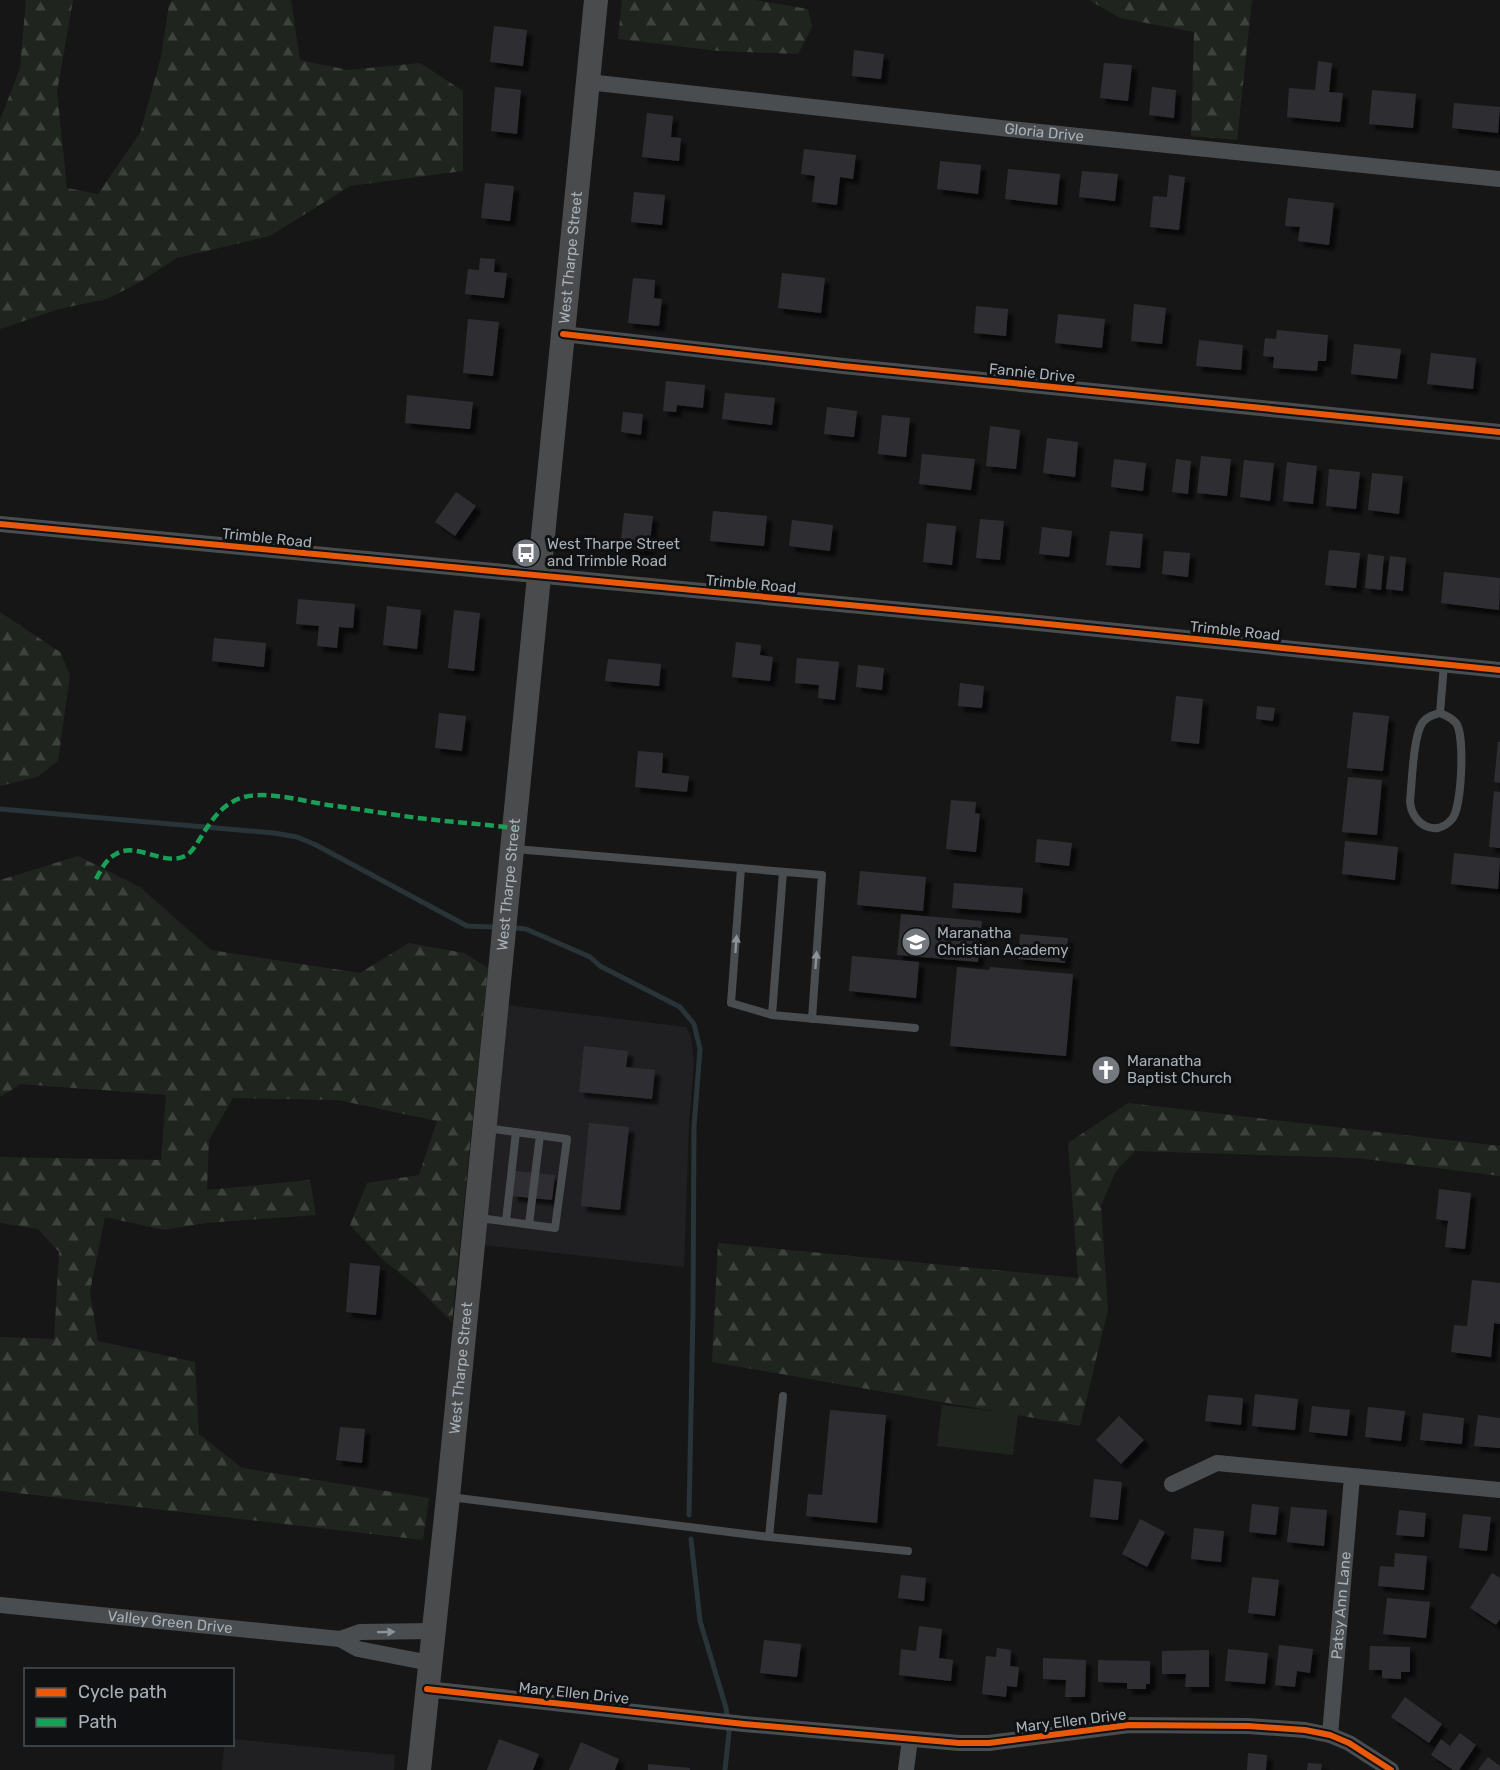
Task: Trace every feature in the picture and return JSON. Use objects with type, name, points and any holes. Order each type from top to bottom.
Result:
[{"type":"main road","name":"West Tharpe Street","points":[[418,1770],[448,1497],[596,0]]},
{"type":"street","name":"Gloria Drive","points":[[588,82],[998,128],[1500,179]]},
{"type":"street","name":"Fannie Drive","points":[[563,334],[843,366],[1500,432]]},
{"type":"street","name":"Trimble Road","points":[[0,524],[1028,622],[1500,670]]},
{"type":"street","points":[[1172,1484],[1217,1463],[1500,1490]]},
{"type":"street","name":"Patsy Ann Lane","points":[[1330,1735],[1352,1477]]},
{"type":"street","name":"Valley Green Drive","points":[[0,1605],[340,1639],[358,1649],[430,1663]]},
{"type":"street","name":"Valley Green Drive","points":[[340,1639],[360,1632],[433,1631]]},
{"type":"street","name":"Mary Ellen Drive","points":[[427,1689],[744,1724],[959,1743],[989,1743],[1129,1725],[1259,1726],[1305,1730],[1330,1735],[1348,1743],[1390,1770]]},
{"type":"street","points":[[906,1770],[910,1739]]},
{"type":"lane","points":[[1440,713],[1444,664]]},
{"type":"lane","points":[[1440,713],[1456,723],[1458,729],[1461,752],[1461,787],[1457,808],[1452,819],[1443,825],[1431,828],[1423,826],[1416,820],[1410,811],[1410,801],[1418,734],[1422,723],[1429,716],[1440,713]]},
{"type":"lane","points":[[511,849],[822,875],[812,1019]]},
{"type":"lane","points":[[741,868],[731,1003],[772,1015],[915,1028]]},
{"type":"lane","points":[[772,1015],[783,872]]},
{"type":"lane","points":[[476,1218],[555,1228],[567,1139],[484,1128]]},
{"type":"lane","points":[[506,1221],[516,1132]]},
{"type":"lane","points":[[529,1224],[540,1135]]},
{"type":"lane","points":[[769,1537],[783,1396]]},
{"type":"lane","points":[[448,1497],[769,1537],[908,1551]]},
{"type":"shaded area","points":[[506,1005],[686,1027],[691,1036],[694,1063],[689,1124],[684,1267],[483,1245]]},
{"type":"shaded area","points":[[234,1739],[395,1755],[394,1770],[222,1770],[224,1746],[234,1746]]},
{"type":"green space","points":[[26,0],[73,0],[57,92],[67,188],[98,194],[140,133],[161,57],[169,4],[172,0],[291,0],[300,60],[348,70],[420,63],[463,91],[463,171],[350,186],[270,236],[177,258],[138,283],[107,299],[59,309],[0,329],[0,120],[20,68]]},
{"type":"green space","points":[[622,0],[755,0],[808,9],[812,27],[798,54],[719,51],[618,39]]},
{"type":"green space","points":[[1089,0],[1252,0],[1237,140],[1191,136],[1194,32],[1120,18]]},
{"type":"green space","points":[[0,612],[60,652],[70,675],[58,761],[37,777],[0,786]]},
{"type":"green space","points":[[78,856],[140,887],[211,950],[360,973],[409,943],[464,953],[488,968],[452,1322],[416,1286],[382,1259],[350,1225],[367,1183],[419,1175],[437,1121],[338,1100],[233,1098],[209,1140],[207,1190],[310,1180],[316,1215],[206,1223],[164,1230],[105,1217],[90,1291],[98,1341],[195,1362],[199,1434],[242,1468],[429,1498],[423,1540],[0,1491],[0,1337],[54,1339],[59,1252],[38,1229],[0,1223],[0,1157],[161,1160],[166,1095],[21,1084],[0,1097],[0,880]]},
{"type":"green space","points":[[1128,1103],[1500,1146],[1500,1176],[1357,1158],[1135,1151],[1116,1171],[1101,1205],[1108,1310],[1080,1426],[712,1362],[718,1243],[1078,1278],[1068,1143]]},
{"type":"green space","points":[[942,1405],[1018,1414],[1013,1455],[937,1446]]},
{"type":"building","points":[[494,26],[527,30],[523,66],[490,62]]},
{"type":"building","points":[[854,50],[884,54],[881,79],[852,76]]},
{"type":"building","points":[[1318,61],[1332,63],[1329,92],[1343,93],[1340,122],[1287,117],[1289,88],[1315,90]]},
{"type":"building","points":[[1104,63],[1132,65],[1128,101],[1100,98]]},
{"type":"building","points":[[495,87],[521,90],[517,134],[491,131]]},
{"type":"building","points":[[1152,87],[1176,90],[1174,118],[1149,115]]},
{"type":"building","points":[[1372,90],[1416,94],[1413,128],[1369,124]]},
{"type":"building","points":[[1454,103],[1500,107],[1498,133],[1452,128]]},
{"type":"building","points":[[647,113],[673,116],[671,137],[681,138],[679,161],[642,157]]},
{"type":"building","points":[[804,149],[856,155],[853,179],[840,177],[837,205],[812,202],[815,176],[801,174]]},
{"type":"building","points":[[940,161],[981,165],[978,194],[937,189]]},
{"type":"building","points":[[1008,169],[1060,174],[1057,205],[1005,199]]},
{"type":"building","points":[[1082,171],[1118,174],[1115,201],[1079,197]]},
{"type":"building","points":[[1169,175],[1185,177],[1179,230],[1150,227],[1153,196],[1167,197]]},
{"type":"building","points":[[485,183],[514,186],[510,221],[481,218]]},
{"type":"building","points":[[634,192],[665,195],[662,225],[631,222]]},
{"type":"building","points":[[1288,198],[1334,203],[1329,245],[1298,241],[1300,227],[1285,226]]},
{"type":"building","points":[[480,258],[495,259],[494,272],[507,273],[504,298],[465,294],[468,269],[479,270]]},
{"type":"building","points":[[782,273],[825,278],[821,313],[778,308]]},
{"type":"building","points":[[633,278],[655,280],[654,298],[662,299],[659,326],[628,323]]},
{"type":"building","points":[[1134,304],[1166,308],[1162,344],[1131,341]]},
{"type":"building","points":[[976,306],[1008,309],[1006,336],[974,333]]},
{"type":"building","points":[[1058,314],[1105,319],[1102,348],[1055,343]]},
{"type":"building","points":[[468,319],[499,322],[493,376],[463,373]]},
{"type":"building","points":[[1277,330],[1328,335],[1326,361],[1318,361],[1317,371],[1273,368],[1274,357],[1263,356],[1265,338],[1276,339]]},
{"type":"building","points":[[1199,340],[1243,345],[1241,370],[1196,366]]},
{"type":"building","points":[[1354,344],[1401,349],[1397,379],[1351,374]]},
{"type":"building","points":[[1431,353],[1476,358],[1473,389],[1427,384]]},
{"type":"building","points":[[666,381],[705,385],[703,408],[677,405],[676,412],[663,411]]},
{"type":"building","points":[[725,393],[775,398],[772,425],[722,419]]},
{"type":"building","points":[[407,395],[473,402],[470,429],[405,423]]},
{"type":"building","points":[[827,407],[857,411],[854,437],[824,434]]},
{"type":"building","points":[[623,412],[643,414],[641,435],[621,432]]},
{"type":"building","points":[[882,415],[910,418],[906,457],[878,454]]},
{"type":"building","points":[[990,426],[1020,430],[1016,469],[986,466]]},
{"type":"building","points":[[1047,438],[1078,442],[1075,477],[1043,473]]},
{"type":"building","points":[[922,454],[975,459],[971,490],[919,484]]},
{"type":"building","points":[[1201,456],[1231,459],[1227,496],[1197,493]]},
{"type":"building","points":[[1114,459],[1146,463],[1143,491],[1111,487]]},
{"type":"building","points":[[1176,459],[1191,461],[1188,494],[1172,492]]},
{"type":"building","points":[[1244,460],[1274,463],[1270,501],[1240,497]]},
{"type":"building","points":[[1287,462],[1317,466],[1313,504],[1283,501]]},
{"type":"building","points":[[1329,469],[1360,472],[1356,509],[1326,506]]},
{"type":"building","points":[[1372,473],[1403,476],[1399,514],[1368,510]]},
{"type":"building","points":[[456,492],[476,506],[455,536],[435,522]]},
{"type":"building","points":[[713,511],[767,516],[764,546],[710,541]]},
{"type":"building","points":[[624,513],[653,516],[649,551],[620,548]]},
{"type":"building","points":[[980,519],[1004,521],[1000,560],[976,558]]},
{"type":"building","points":[[792,520],[833,525],[830,551],[789,546]]},
{"type":"building","points":[[927,523],[956,526],[952,565],[923,562]]},
{"type":"building","points":[[1042,527],[1072,531],[1069,557],[1039,554]]},
{"type":"building","points":[[1110,531],[1143,534],[1140,568],[1106,565]]},
{"type":"building","points":[[1329,550],[1360,553],[1356,588],[1325,585]]},
{"type":"building","points":[[1164,551],[1190,553],[1188,577],[1162,574]]},
{"type":"building","points":[[1368,554],[1384,556],[1381,590],[1365,588]]},
{"type":"building","points":[[1390,556],[1406,558],[1403,591],[1386,589]]},
{"type":"building","points":[[1444,572],[1500,578],[1499,610],[1441,603]]},
{"type":"building","points":[[298,599],[355,604],[353,628],[339,627],[337,648],[317,646],[319,626],[296,624]]},
{"type":"building","points":[[387,606],[421,610],[417,649],[383,645]]},
{"type":"building","points":[[454,610],[480,613],[474,671],[448,668]]},
{"type":"building","points":[[214,638],[266,643],[264,667],[212,661]]},
{"type":"building","points":[[736,642],[761,645],[760,655],[773,657],[770,681],[732,677]]},
{"type":"building","points":[[797,658],[839,662],[835,700],[818,698],[819,685],[795,683]]},
{"type":"building","points":[[608,659],[661,664],[659,686],[605,681]]},
{"type":"building","points":[[858,665],[884,668],[882,690],[856,687]]},
{"type":"building","points":[[960,683],[984,686],[982,708],[958,706]]},
{"type":"building","points":[[1176,696],[1203,699],[1199,744],[1171,741]]},
{"type":"building","points":[[1257,706],[1275,708],[1273,721],[1256,719]]},
{"type":"building","points":[[1353,712],[1389,716],[1383,771],[1347,768]]},
{"type":"building","points":[[439,713],[466,716],[462,751],[435,748]]},
{"type":"building","points":[[1498,742],[1500,742],[1500,783],[1494,782]]},
{"type":"building","points":[[638,751],[663,753],[662,773],[689,776],[687,792],[635,787]]},
{"type":"building","points":[[1348,777],[1382,780],[1377,835],[1342,832]]},
{"type":"building","points":[[1494,791],[1500,792],[1500,848],[1489,847]]},
{"type":"building","points":[[951,800],[976,802],[975,813],[980,814],[976,852],[946,849]]},
{"type":"building","points":[[1037,839],[1072,843],[1069,866],[1035,862]]},
{"type":"building","points":[[1345,841],[1398,847],[1395,880],[1342,874]]},
{"type":"building","points":[[1454,853],[1500,858],[1498,889],[1451,884]]},
{"type":"building","points":[[860,871],[926,877],[923,911],[857,905]]},
{"type":"building","points":[[954,883],[1023,888],[1021,913],[952,908]]},
{"type":"building","points":[[901,914],[982,921],[978,962],[897,955]]},
{"type":"building","points":[[1020,934],[1068,938],[1065,963],[1018,959]]},
{"type":"building","points":[[852,956],[919,962],[916,998],[849,991]]},
{"type":"building","points":[[957,967],[989,970],[990,967],[1073,974],[1066,1056],[950,1046]]},
{"type":"building","points":[[584,1046],[628,1051],[626,1067],[655,1070],[652,1099],[579,1092]]},
{"type":"building","points":[[589,1123],[629,1127],[620,1210],[581,1206]]},
{"type":"building","points":[[515,1171],[555,1175],[552,1200],[512,1196]]},
{"type":"building","points":[[1439,1189],[1471,1193],[1465,1249],[1445,1247],[1448,1221],[1436,1219]]},
{"type":"building","points":[[350,1263],[380,1266],[376,1315],[346,1312]]},
{"type":"building","points":[[1472,1280],[1500,1283],[1500,1324],[1494,1323],[1491,1357],[1451,1352],[1454,1325],[1467,1326]]},
{"type":"building","points":[[1255,1394],[1298,1399],[1295,1430],[1252,1426]]},
{"type":"building","points":[[1208,1395],[1243,1398],[1241,1425],[1205,1421]]},
{"type":"building","points":[[1312,1406],[1350,1410],[1347,1436],[1309,1432]]},
{"type":"building","points":[[1368,1407],[1405,1411],[1401,1441],[1365,1437]]},
{"type":"building","points":[[830,1410],[886,1415],[877,1523],[806,1516],[808,1494],[822,1495]]},
{"type":"building","points":[[1423,1413],[1464,1418],[1462,1444],[1420,1440]]},
{"type":"building","points":[[1478,1415],[1500,1418],[1500,1448],[1474,1446]]},
{"type":"building","points":[[1119,1416],[1144,1440],[1121,1464],[1096,1440]]},
{"type":"building","points":[[340,1427],[365,1429],[362,1463],[336,1460]]},
{"type":"building","points":[[1094,1479],[1122,1482],[1118,1520],[1090,1517]]},
{"type":"building","points":[[1252,1504],[1279,1507],[1276,1535],[1249,1532]]},
{"type":"building","points":[[1291,1507],[1327,1510],[1324,1546],[1287,1542]]},
{"type":"building","points":[[1399,1510],[1426,1513],[1424,1537],[1396,1535]]},
{"type":"building","points":[[1463,1514],[1491,1517],[1487,1551],[1459,1548]]},
{"type":"building","points":[[1140,1519],[1165,1532],[1147,1567],[1122,1554]]},
{"type":"building","points":[[1194,1528],[1224,1531],[1221,1562],[1191,1559]]},
{"type":"building","points":[[1395,1553],[1427,1556],[1424,1590],[1378,1586],[1380,1566],[1394,1567]]},
{"type":"building","points":[[1492,1573],[1500,1578],[1500,1619],[1496,1625],[1470,1608]]},
{"type":"building","points":[[901,1575],[926,1578],[924,1601],[898,1598]]},
{"type":"building","points":[[1252,1577],[1279,1580],[1275,1616],[1248,1613]]},
{"type":"building","points":[[1387,1598],[1430,1602],[1426,1638],[1383,1634]]},
{"type":"building","points":[[919,1626],[942,1629],[939,1658],[953,1660],[951,1681],[899,1675],[901,1649],[916,1651]]},
{"type":"building","points":[[764,1640],[801,1644],[797,1677],[760,1673]]},
{"type":"building","points":[[1279,1645],[1313,1649],[1310,1673],[1297,1671],[1295,1687],[1275,1685]]},
{"type":"building","points":[[1370,1646],[1410,1647],[1410,1672],[1401,1672],[1401,1679],[1382,1678],[1382,1670],[1369,1670]]},
{"type":"building","points":[[997,1648],[1011,1650],[1010,1666],[1019,1667],[1017,1687],[1007,1686],[1006,1697],[982,1694],[986,1656],[996,1657]]},
{"type":"building","points":[[1228,1649],[1268,1653],[1265,1684],[1225,1681]]},
{"type":"building","points":[[1209,1650],[1209,1687],[1185,1687],[1186,1674],[1162,1674],[1162,1651]]},
{"type":"building","points":[[1043,1658],[1086,1660],[1085,1697],[1065,1697],[1066,1680],[1043,1679]]},
{"type":"building","points":[[1098,1660],[1150,1661],[1150,1684],[1146,1684],[1146,1689],[1127,1689],[1127,1683],[1098,1682]]},
{"type":"building","points":[[1405,1697],[1442,1724],[1429,1743],[1391,1717]]},
{"type":"building","points":[[1460,1733],[1476,1745],[1459,1770],[1453,1770],[1431,1755],[1441,1739],[1450,1746]]},
{"type":"building","points":[[499,1739],[539,1754],[533,1770],[487,1770]]},
{"type":"building","points":[[581,1742],[619,1759],[615,1770],[569,1770]]},
{"type":"building","points":[[1248,1753],[1267,1755],[1266,1770],[1247,1770]]},
{"type":"building","points":[[1488,1757],[1500,1766],[1500,1770],[1478,1770]]},
{"type":"building","points":[[1308,1763],[1322,1764],[1321,1770],[1307,1770]]},
{"type":"building","points":[[648,1764],[690,1768],[690,1770],[648,1770]]},
{"type":"waterway","points":[[0,809],[274,833],[297,837],[467,926],[492,927]]},
{"type":"waterway","points":[[516,928],[526,929],[590,957],[600,966],[680,1007],[694,1024],[700,1049],[694,1127],[689,1515]]},
{"type":"waterway","points":[[691,1539],[700,1621],[726,1708],[729,1733],[725,1770]]},
{"type":"marked path","points":[[96,879],[109,859],[124,851],[133,850],[169,858],[187,855],[221,810],[232,802],[248,796],[270,795],[418,818],[514,828]]},
{"type":"cycle path","points":[[563,334],[843,366],[1500,432]]},
{"type":"cycle path","points":[[0,524],[1028,622],[1500,670]]},
{"type":"cycle path","points":[[427,1689],[744,1724],[959,1743],[989,1743],[1129,1725],[1248,1726],[1305,1730],[1330,1735],[1349,1743],[1391,1770]]},
{"type":"place","name":"West Tharpe Street and Trimble Road","points":[[526,553]]},
{"type":"place","name":"Maranatha Christian Academy","points":[[916,942]]},
{"type":"place","name":"Maranatha Baptist Church","points":[[1106,1070]]}]
